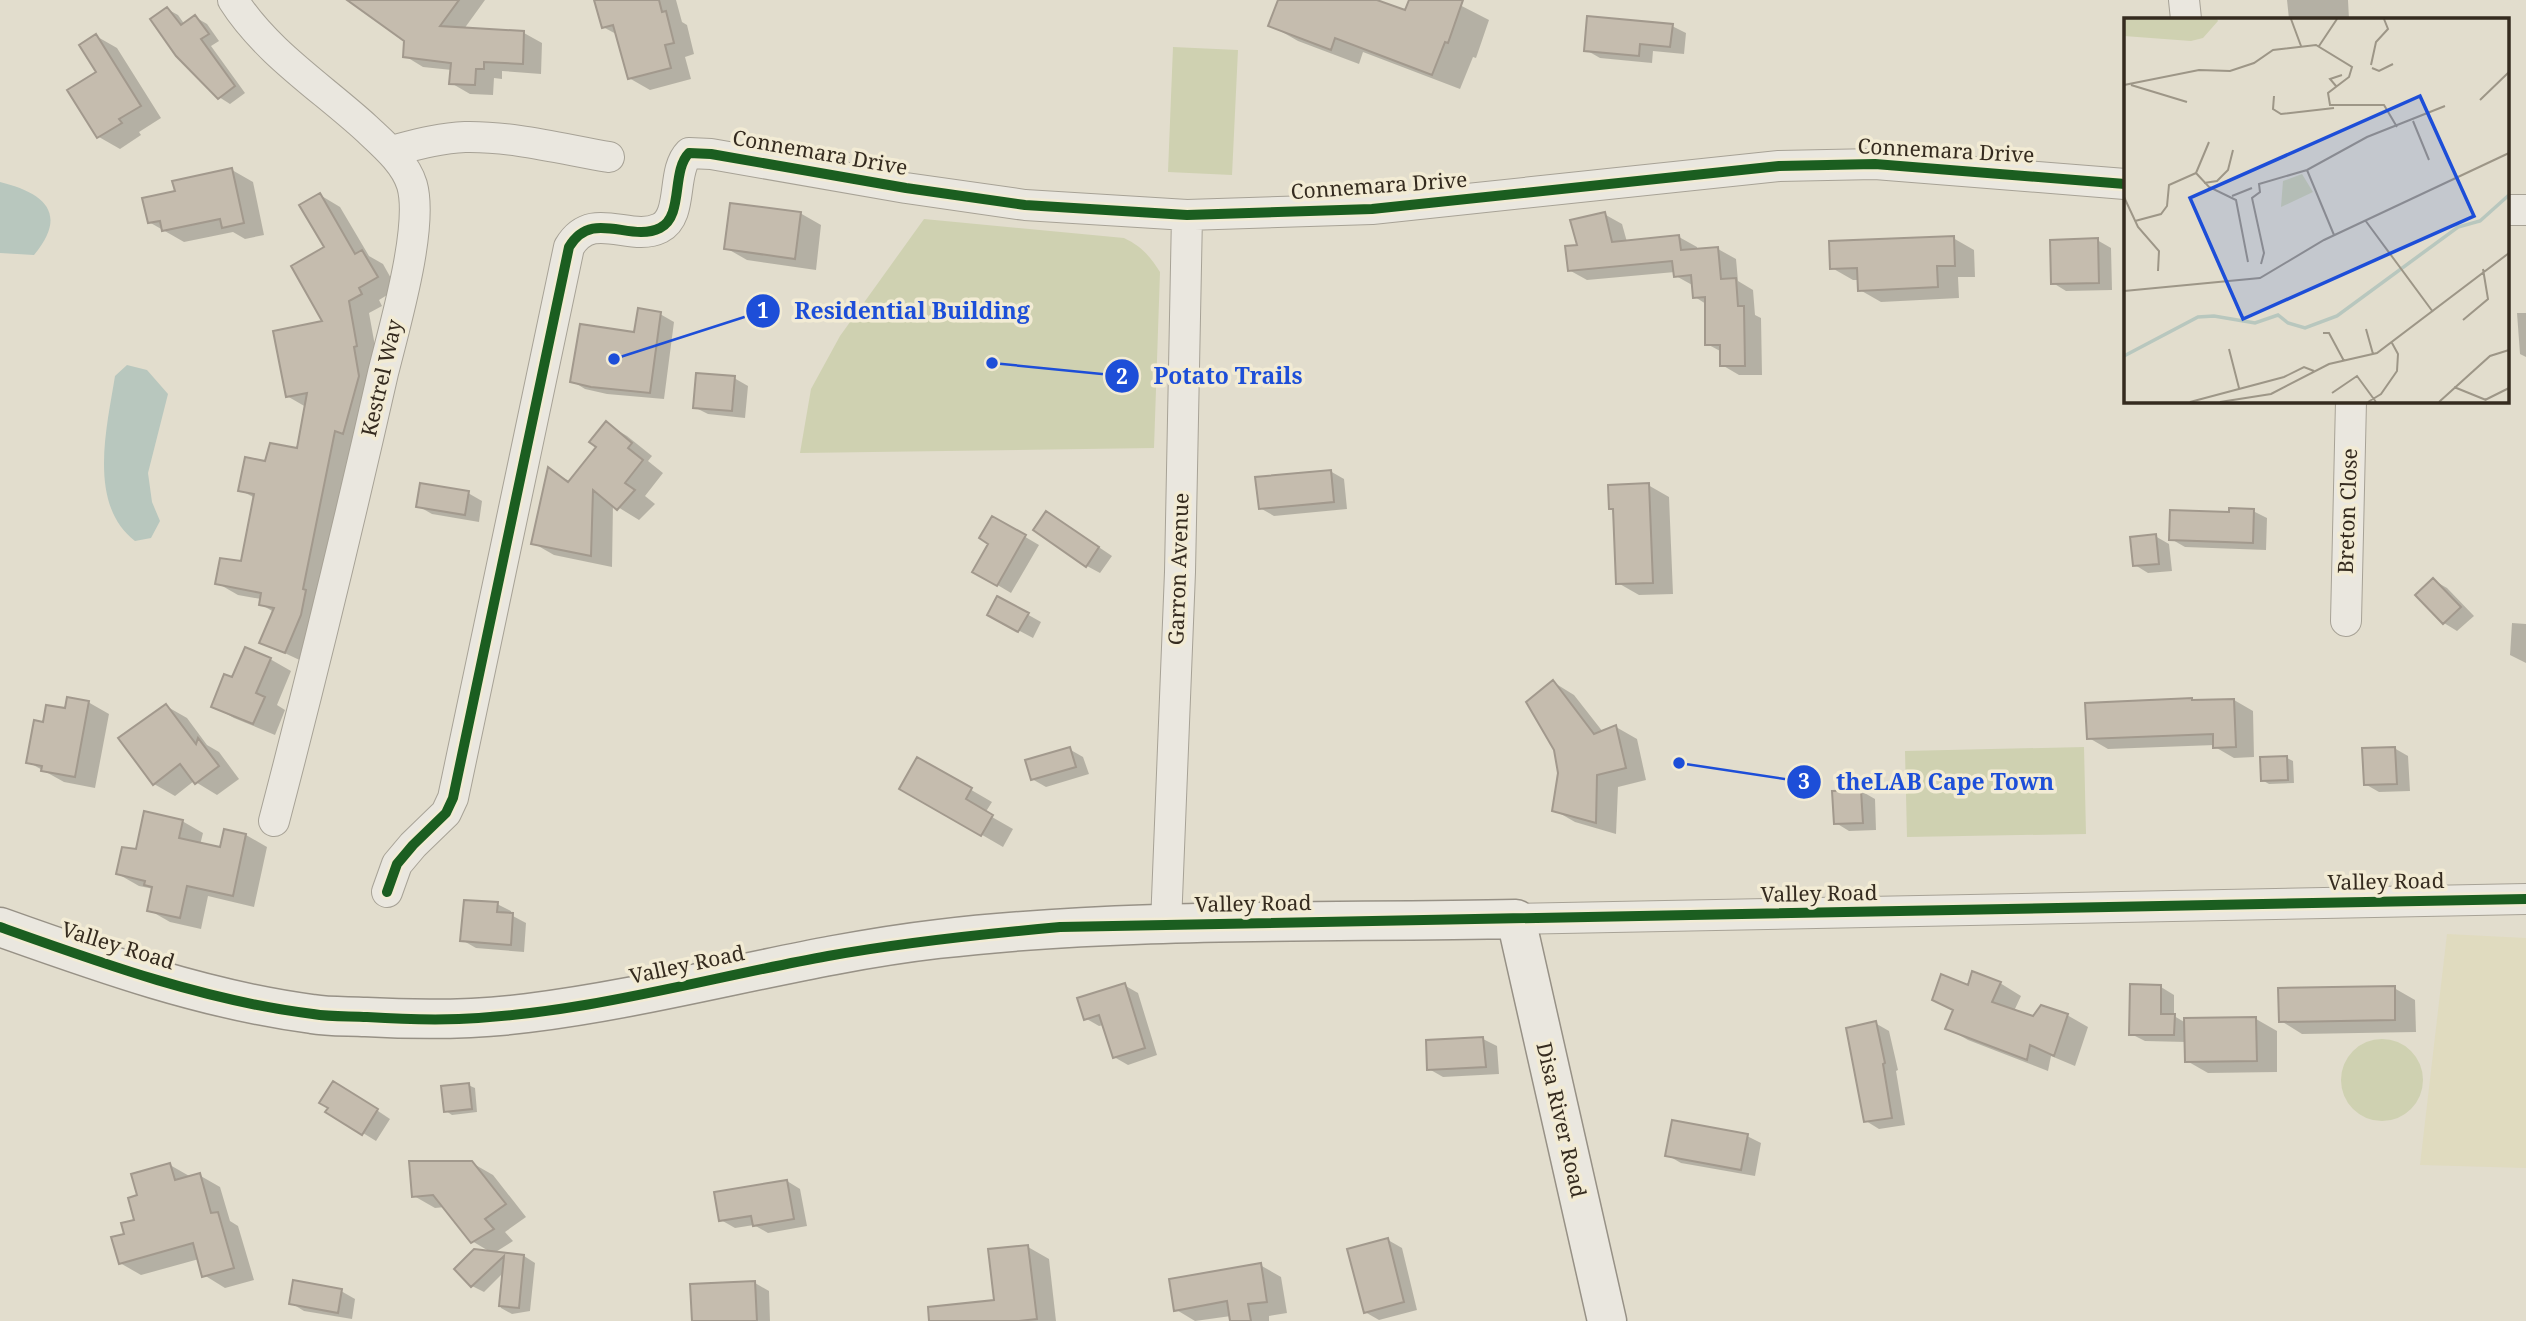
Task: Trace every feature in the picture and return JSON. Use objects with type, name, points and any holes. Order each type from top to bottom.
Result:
[{"type":"street","name":"Kestrel Way","points":[[233,0],[268,43],[391,151],[412,186],[415,228],[358,483],[274,821]]},
{"type":"street","points":[[2183,0],[2186,18]]},
{"type":"street","points":[[391,151],[432,141],[467,137],[493,138],[609,157]]},
{"type":"street","name":"Connemara Drive","points":[[387,892],[397,864],[446,813],[453,798],[569,247],[579,234],[587,230],[648,231],[660,228],[671,217],[686,155],[695,152],[1025,205],[1187,215],[1371,209],[1779,166],[1875,164],[2124,184]]},
{"type":"street","points":[[2508,210],[2526,210]]},
{"type":"street","name":"Garron Avenue","points":[[1166,924],[1180,572],[1187,215]]},
{"type":"street","name":"Breton Close","points":[[2346,621],[2351,402]]},
{"type":"street","name":"Valley Road","points":[[0,927],[126,969],[239,1001],[315,1015],[461,1019],[571,1006],[649,993],[829,955],[934,939],[1060,927],[2526,899]]},
{"type":"street","name":"Disa River Road","points":[[1516,919],[1606,1321]]},
{"type":"shaded area","points":[[0,182],[29,192],[47,207],[50,227],[34,255],[0,253]]},
{"type":"shaded area","points":[[127,365],[147,370],[168,394],[148,473],[152,502],[160,521],[151,538],[135,541],[120,525],[110,507],[104,464],[115,376]]},
{"type":"shaded area","points":[[2447,934],[2526,938],[2526,1168],[2420,1165]]},
{"type":"green space","points":[[1173,47],[1238,50],[1232,175],[1168,172]]},
{"type":"green space","points":[[924,219],[1124,238],[1145,252],[1160,272],[1154,448],[800,453],[811,389],[840,336]]},
{"type":"green space","points":[[2084,747],[2086,834],[1907,837],[1905,751]]},
{"type":"green space","points":[[2382,1039],[2398,1042],[2411,1051],[2420,1064],[2423,1080],[2420,1096],[2411,1109],[2398,1118],[2382,1121],[2366,1118],[2353,1109],[2344,1096],[2341,1080],[2344,1064],[2353,1051],[2366,1042]]},
{"type":"building","points":[[347,0],[459,0],[440,26],[524,31],[523,64],[484,62],[484,69],[476,69],[475,85],[449,84],[451,63],[403,57],[404,41]]},
{"type":"building","points":[[594,0],[659,0],[662,12],[666,11],[674,43],[665,45],[671,68],[628,79],[613,25],[602,28]]},
{"type":"building","points":[[1278,0],[1377,0],[1405,10],[1409,0],[1463,0],[1448,43],[1445,42],[1432,75],[1335,38],[1331,50],[1268,26]]},
{"type":"building","points":[[167,7],[181,25],[195,15],[209,34],[201,39],[235,86],[218,99],[176,56],[150,19]]},
{"type":"building","points":[[1587,16],[1673,24],[1670,47],[1640,44],[1639,56],[1584,51]]},
{"type":"building","points":[[96,34],[141,106],[119,119],[122,123],[97,138],[67,90],[96,72],[79,45]]},
{"type":"building","points":[[232,168],[244,223],[222,228],[220,219],[162,231],[160,221],[148,223],[142,198],[175,191],[172,181]]},
{"type":"building","points":[[320,193],[355,254],[362,250],[378,277],[359,288],[362,294],[349,301],[359,376],[343,434],[335,431],[303,589],[306,590],[301,615],[285,653],[259,643],[274,608],[259,605],[261,593],[215,584],[220,558],[241,561],[254,494],[238,491],[245,457],[265,461],[270,443],[297,448],[307,393],[286,397],[273,331],[322,321],[291,266],[324,247],[299,205]]},
{"type":"building","points":[[730,203],[801,212],[795,259],[724,249]]},
{"type":"building","points":[[1605,212],[1612,242],[1679,235],[1681,250],[1718,247],[1721,279],[1736,278],[1738,306],[1744,306],[1745,366],[1720,366],[1720,345],[1705,345],[1705,297],[1693,298],[1691,275],[1674,277],[1672,261],[1568,271],[1565,246],[1577,245],[1570,220]]},
{"type":"building","points":[[1954,236],[1955,266],[1937,266],[1938,287],[1858,291],[1857,268],[1830,269],[1829,241]]},
{"type":"building","points":[[2098,238],[2099,283],[2051,284],[2050,240]]},
{"type":"building","points":[[638,308],[661,312],[650,393],[570,382],[580,324],[634,332]]},
{"type":"building","points":[[696,373],[735,376],[732,411],[693,408]]},
{"type":"building","points":[[606,421],[632,443],[628,448],[643,460],[625,483],[635,490],[617,510],[593,490],[591,556],[531,544],[548,467],[568,482],[596,447],[589,442]]},
{"type":"building","points":[[1331,470],[1334,502],[1259,509],[1255,477]]},
{"type":"building","points":[[420,483],[469,491],[465,515],[416,507]]},
{"type":"building","points":[[1649,483],[1653,583],[1616,584],[1613,509],[1609,509],[1608,485]]},
{"type":"building","points":[[2229,508],[2254,509],[2253,543],[2169,540],[2170,510],[2229,512]]},
{"type":"building","points":[[1046,511],[1099,547],[1086,567],[1033,530]]},
{"type":"building","points":[[992,516],[1026,535],[997,586],[972,572],[988,544],[979,538]]},
{"type":"building","points":[[2156,534],[2159,564],[2133,566],[2130,537]]},
{"type":"building","points":[[2433,578],[2461,607],[2443,624],[2415,595]]},
{"type":"building","points":[[997,596],[1029,613],[1018,632],[987,615]]},
{"type":"building","points":[[245,647],[271,658],[256,693],[265,697],[253,724],[211,707],[224,674],[232,677]]},
{"type":"building","points":[[1553,680],[1594,734],[1616,725],[1626,768],[1597,775],[1596,823],[1552,811],[1558,773],[1554,750],[1526,702]]},
{"type":"building","points":[[67,697],[89,701],[75,777],[41,771],[42,766],[26,763],[34,720],[43,722],[46,705],[65,708]]},
{"type":"building","points":[[2192,698],[2234,699],[2236,747],[2213,748],[2213,734],[2087,739],[2085,703]]},
{"type":"building","points":[[166,704],[196,744],[198,738],[219,766],[195,784],[180,764],[153,785],[118,738]]},
{"type":"building","points":[[1070,747],[1076,767],[1031,780],[1025,760]]},
{"type":"building","points":[[2395,747],[2397,784],[2364,785],[2362,748]]},
{"type":"building","points":[[2287,756],[2288,780],[2261,781],[2260,757]]},
{"type":"building","points":[[917,757],[972,788],[966,799],[993,815],[981,836],[899,789]]},
{"type":"building","points":[[1861,790],[1863,823],[1834,824],[1832,791]]},
{"type":"building","points":[[144,811],[183,820],[179,838],[220,847],[224,829],[246,834],[233,896],[187,886],[180,918],[147,911],[152,887],[144,885],[145,881],[116,874],[122,847],[136,849]]},
{"type":"building","points":[[464,900],[498,902],[497,912],[513,913],[511,945],[460,941]]},
{"type":"building","points":[[1972,971],[2001,982],[1992,1002],[2033,1016],[2041,1005],[2068,1014],[2054,1056],[2030,1045],[2027,1060],[1945,1029],[1953,1010],[1932,1000],[1941,974],[1968,985]]},
{"type":"building","points":[[1125,983],[1145,1048],[1113,1058],[1099,1015],[1084,1020],[1077,998]]},
{"type":"building","points":[[2130,984],[2161,985],[2161,1014],[2175,1014],[2174,1035],[2129,1035]]},
{"type":"building","points":[[2395,986],[2395,1020],[2279,1022],[2278,988]]},
{"type":"building","points":[[2256,1017],[2257,1061],[2185,1062],[2184,1018]]},
{"type":"building","points":[[1876,1021],[1892,1118],[1864,1122],[1846,1028]]},
{"type":"building","points":[[1483,1037],[1486,1067],[1427,1070],[1426,1040]]},
{"type":"building","points":[[333,1081],[378,1109],[362,1135],[325,1112],[328,1108],[319,1103]]},
{"type":"building","points":[[469,1083],[472,1109],[444,1112],[441,1086]]},
{"type":"building","points":[[1672,1120],[1748,1134],[1741,1170],[1665,1156]]},
{"type":"building","points":[[409,1161],[472,1161],[506,1204],[485,1219],[494,1229],[471,1243],[433,1195],[412,1197]]},
{"type":"building","points":[[170,1163],[175,1180],[200,1173],[211,1213],[218,1212],[234,1268],[202,1277],[193,1243],[119,1264],[111,1237],[124,1234],[121,1223],[134,1220],[128,1198],[137,1195],[131,1174]]},
{"type":"building","points":[[787,1180],[794,1219],[753,1226],[751,1216],[719,1221],[714,1192]]},
{"type":"building","points":[[1388,1238],[1404,1302],[1364,1313],[1347,1249]]},
{"type":"building","points":[[1028,1245],[1037,1319],[929,1321],[928,1307],[994,1300],[988,1249]]},
{"type":"building","points":[[474,1249],[524,1255],[519,1308],[499,1306],[504,1256],[471,1287],[454,1269]]},
{"type":"building","points":[[1261,1263],[1267,1302],[1248,1304],[1251,1321],[1230,1321],[1227,1301],[1174,1311],[1169,1279]]},
{"type":"building","points":[[293,1280],[342,1289],[338,1313],[289,1304]]},
{"type":"building","points":[[755,1281],[757,1321],[692,1321],[690,1284]]},
{"type":"cycle path","points":[[387,892],[397,864],[446,813],[453,798],[569,247],[578,236],[589,230],[612,228],[648,232],[660,228],[672,214],[680,171],[689,153],[711,154],[906,188],[1025,205],[1187,215],[1372,209],[1779,166],[1875,164],[2124,184]]},
{"type":"cycle path","points":[[0,927],[115,967],[233,1000],[326,1016],[448,1019],[506,1016],[599,1003],[828,956],[1060,927],[2526,899]]},
{"type":"place","name":"Residential Building","points":[[614,359]]},
{"type":"place","name":"Potato Trails","points":[[992,363]]},
{"type":"place","name":"theLAB Cape Town","points":[[1679,763]]}]
